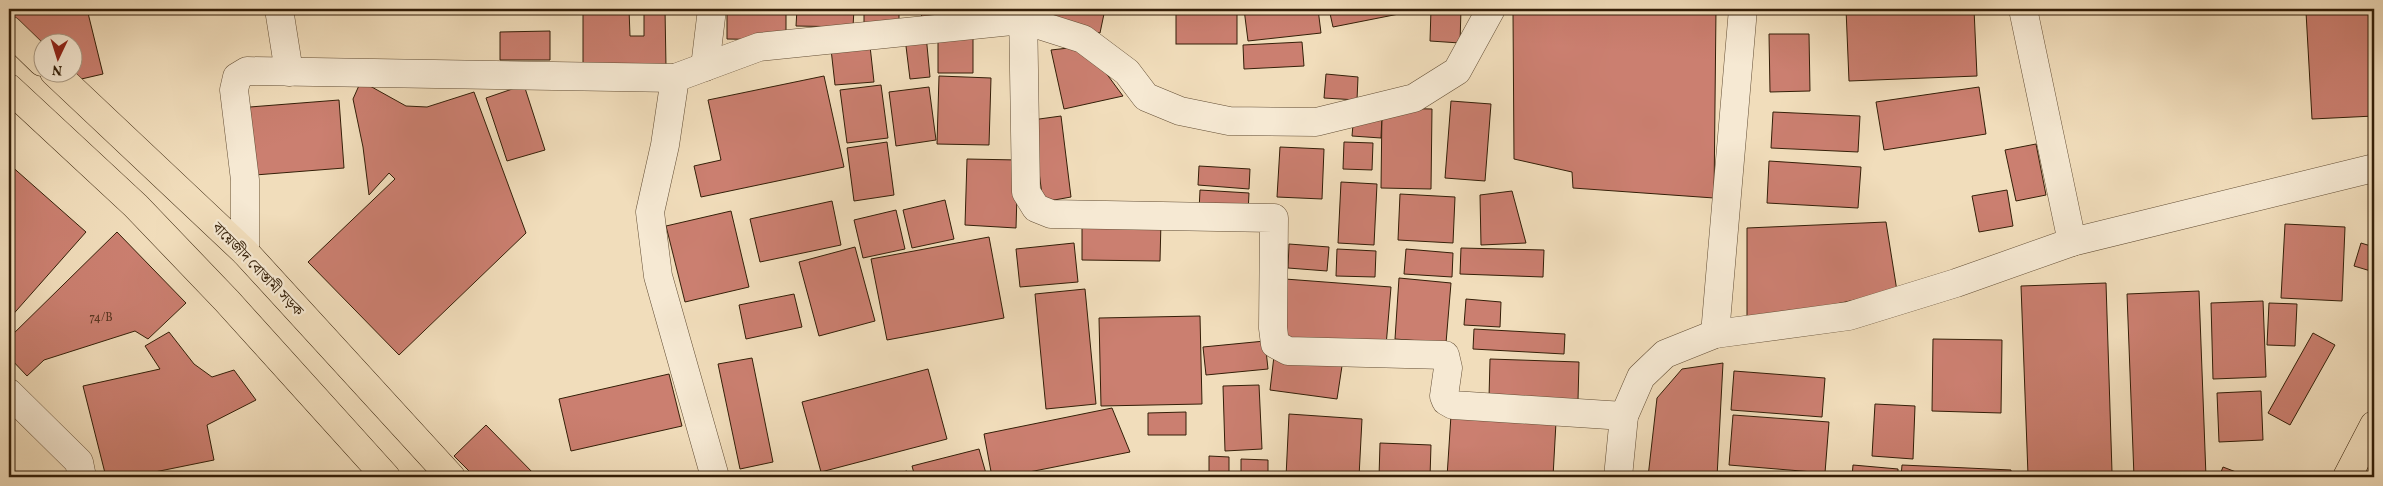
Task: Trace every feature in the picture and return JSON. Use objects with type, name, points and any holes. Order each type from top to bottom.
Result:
[{"type":"main road","points":[[9,30],[32,52]]},
{"type":"main road","name":"বায়েজীদ বোস্তামী সড়ক","points":[[65,82],[245,252],[451,477]]},
{"type":"main road","points":[[9,88],[136,206],[227,301],[386,477]]},
{"type":"main road","points":[[2347,477],[2374,425]]},
{"type":"street","points":[[279,9],[289,72]]},
{"type":"street","points":[[705,67],[712,9]]},
{"type":"street","points":[[1714,334],[1743,9]]},
{"type":"street","points":[[2023,9],[2072,242]]},
{"type":"street","points":[[245,252],[245,180],[234,90],[236,77],[247,71],[675,78],[759,47],[1023,15],[1083,39],[1127,72],[1146,97],[1180,112],[1229,121],[1316,122],[1414,98],[1456,71],[1482,15]]},
{"type":"street","points":[[1023,15],[1026,192],[1036,208],[1051,214],[1274,218],[1273,328],[1275,344],[1288,351],[1445,355],[1448,368],[1444,396],[1446,401],[1454,405],[1624,416]]},
{"type":"street","points":[[675,78],[650,212],[658,276],[715,477]]},
{"type":"street","points":[[1618,477],[1624,416],[1641,377],[1665,354],[1714,334],[1849,316],[1956,283],[2072,242],[2374,168]]},
{"type":"street","points":[[9,393],[76,458],[79,462],[82,477]]},
{"type":"building","points":[[9,9],[87,9],[103,74],[82,79],[82,32],[32,32],[32,36],[9,12]]},
{"type":"building","points":[[583,9],[629,9],[630,36],[644,36],[644,9],[665,9],[666,67],[583,68]]},
{"type":"building","points":[[727,9],[786,9],[786,40],[727,39]]},
{"type":"building","points":[[797,9],[854,9],[853,27],[796,26]]},
{"type":"building","points":[[864,9],[899,9],[899,24],[864,23]]},
{"type":"building","points":[[921,9],[958,9],[959,19],[922,22]]},
{"type":"building","points":[[1036,9],[1105,9],[1100,33],[1034,20]]},
{"type":"building","points":[[1176,9],[1237,9],[1237,44],[1176,44]]},
{"type":"building","points":[[1244,9],[1318,9],[1321,33],[1248,41]]},
{"type":"building","points":[[1329,9],[1419,9],[1419,10],[1333,27]]},
{"type":"building","points":[[1431,9],[1461,9],[1460,43],[1430,41]]},
{"type":"building","points":[[1547,9],[1716,9],[1714,198],[1573,188],[1572,172],[1514,159],[1513,13]]},
{"type":"building","points":[[1846,9],[1974,9],[1977,76],[1849,81]]},
{"type":"building","points":[[2374,9],[2374,116],[2312,119],[2306,12]]},
{"type":"building","points":[[550,31],[550,60],[500,60],[500,32]]},
{"type":"building","points":[[1769,34],[1809,34],[1810,91],[1770,92]]},
{"type":"building","points":[[926,35],[930,77],[910,79],[905,38]]},
{"type":"building","points":[[973,38],[973,73],[938,73],[938,39]]},
{"type":"building","points":[[1302,42],[1304,66],[1244,69],[1243,45]]},
{"type":"building","points":[[870,46],[874,82],[835,85],[831,49]]},
{"type":"building","points":[[1086,46],[1123,96],[1064,109],[1051,50]]},
{"type":"building","points":[[1326,74],[1358,77],[1357,100],[1324,98]]},
{"type":"building","points":[[824,76],[844,167],[701,197],[694,166],[721,160],[708,100]]},
{"type":"building","points":[[939,76],[991,78],[989,145],[937,144]]},
{"type":"building","points":[[361,81],[406,106],[427,107],[474,92],[526,233],[399,355],[308,262],[395,179],[389,173],[369,195],[363,147],[353,99]]},
{"type":"building","points":[[524,85],[545,150],[507,161],[486,98]]},
{"type":"building","points":[[881,85],[888,138],[847,143],[840,90]]},
{"type":"building","points":[[929,87],[936,140],[896,146],[889,92]]},
{"type":"building","points":[[1979,87],[1986,134],[1884,150],[1876,102]]},
{"type":"building","points":[[339,100],[344,168],[255,175],[250,107]]},
{"type":"building","points":[[1451,101],[1491,104],[1485,181],[1445,178]]},
{"type":"building","points":[[1382,108],[1432,109],[1431,189],[1381,188]]},
{"type":"building","points":[[1773,112],[1860,116],[1858,152],[1771,148]]},
{"type":"building","points":[[1354,113],[1382,115],[1381,138],[1352,136]]},
{"type":"building","points":[[1061,116],[1071,197],[1043,202],[1032,120]]},
{"type":"building","points":[[887,142],[894,195],[854,201],[847,148]]},
{"type":"building","points":[[1344,142],[1373,143],[1372,170],[1343,169]]},
{"type":"building","points":[[2036,144],[2046,195],[2016,201],[2005,150]]},
{"type":"building","points":[[1280,147],[1324,149],[1322,199],[1277,197]]},
{"type":"building","points":[[967,159],[1018,160],[1016,228],[965,225]]},
{"type":"building","points":[[1769,161],[1861,167],[1858,208],[1767,203]]},
{"type":"building","points":[[9,164],[86,232],[9,319]]},
{"type":"building","points":[[1199,166],[1250,169],[1249,189],[1198,185]]},
{"type":"building","points":[[1341,182],[1377,184],[1374,245],[1338,243]]},
{"type":"building","points":[[1200,190],[1249,193],[1248,213],[1199,211]]},
{"type":"building","points":[[2007,190],[2013,226],[1979,232],[1972,196]]},
{"type":"building","points":[[1512,191],[1526,243],[1481,245],[1480,195]]},
{"type":"building","points":[[1400,194],[1455,197],[1453,243],[1398,240]]},
{"type":"building","points":[[945,200],[954,239],[912,248],[903,210]]},
{"type":"building","points":[[832,201],[841,245],[760,262],[750,219]]},
{"type":"building","points":[[896,210],[905,249],[863,258],[854,220]]},
{"type":"building","points":[[731,211],[749,287],[685,302],[666,226]]},
{"type":"building","points":[[1082,221],[1161,221],[1160,261],[1082,260]]},
{"type":"building","points":[[1886,222],[1897,291],[1747,323],[1747,228]]},
{"type":"building","points":[[2285,224],[2345,227],[2342,301],[2281,298]]},
{"type":"building","points":[[117,232],[186,303],[148,339],[135,331],[44,360],[27,376],[9,357],[9,338]]},
{"type":"building","points":[[989,237],[1004,318],[887,340],[871,259]]},
{"type":"building","points":[[1074,243],[1078,282],[1020,287],[1016,249]]},
{"type":"building","points":[[2361,243],[2374,247],[2374,272],[2354,266]]},
{"type":"building","points":[[1289,244],[1329,247],[1327,271],[1288,268]]},
{"type":"building","points":[[855,247],[875,321],[819,336],[799,262]]},
{"type":"building","points":[[1461,248],[1544,250],[1543,277],[1460,274]]},
{"type":"building","points":[[1337,249],[1376,251],[1375,277],[1336,276]]},
{"type":"building","points":[[1406,249],[1453,253],[1452,277],[1404,274]]},
{"type":"building","points":[[1399,278],[1451,283],[1446,343],[1395,339]]},
{"type":"building","points":[[1285,279],[1391,287],[1386,346],[1280,337]]},
{"type":"building","points":[[2106,283],[2112,472],[2028,475],[2021,286]]},
{"type":"building","points":[[1085,289],[1096,404],[1046,409],[1035,294]]},
{"type":"building","points":[[2199,291],[2206,477],[2134,477],[2127,294]]},
{"type":"building","points":[[794,294],[802,327],[746,339],[739,305]]},
{"type":"building","points":[[1466,299],[1501,302],[1500,327],[1464,325]]},
{"type":"building","points":[[2263,301],[2266,377],[2213,379],[2211,303]]},
{"type":"building","points":[[2269,303],[2297,304],[2295,346],[2267,345]]},
{"type":"building","points":[[1200,316],[1202,404],[1101,406],[1099,318]]},
{"type":"building","points":[[1474,329],[1565,334],[1564,354],[1473,349]]},
{"type":"building","points":[[169,332],[194,364],[212,377],[234,370],[256,400],[207,425],[214,460],[130,477],[106,477],[83,386],[160,369],[145,346]]},
{"type":"building","points":[[2313,333],[2335,345],[2290,425],[2268,413]]},
{"type":"building","points":[[1933,339],[2002,340],[2001,413],[1932,411]]},
{"type":"building","points":[[1265,341],[1268,369],[1206,375],[1203,347]]},
{"type":"building","points":[[1274,356],[1342,366],[1337,399],[1270,390]]},
{"type":"building","points":[[752,358],[773,462],[740,469],[718,364]]},
{"type":"building","points":[[1490,359],[1579,362],[1578,400],[1489,398]]},
{"type":"building","points":[[1723,363],[1717,477],[1648,477],[1657,398],[1682,369]]},
{"type":"building","points":[[928,369],[947,439],[821,472],[802,402]]},
{"type":"building","points":[[1734,371],[1825,378],[1822,417],[1731,410]]},
{"type":"building","points":[[669,374],[682,426],[571,451],[559,399]]},
{"type":"building","points":[[1259,385],[1262,449],[1225,451],[1223,386]]},
{"type":"building","points":[[2261,391],[2263,440],[2219,442],[2217,393]]},
{"type":"building","points":[[1875,404],[1915,406],[1913,459],[1872,456]]},
{"type":"building","points":[[1112,408],[1130,452],[1004,477],[992,477],[984,434]]},
{"type":"building","points":[[1186,412],[1186,435],[1148,435],[1148,413]]},
{"type":"building","points":[[1289,414],[1362,419],[1359,477],[1286,477]]},
{"type":"building","points":[[1451,415],[1556,422],[1553,477],[1447,477]]},
{"type":"building","points":[[1733,415],[1829,422],[1825,473],[1729,465]]},
{"type":"building","points":[[486,425],[537,477],[475,477],[454,456]]},
{"type":"building","points":[[1380,443],[1431,445],[1430,477],[1379,477]]},
{"type":"building","points":[[979,449],[987,477],[915,477],[912,466]]},
{"type":"building","points":[[1209,456],[1229,457],[1229,477],[1209,477]]},
{"type":"building","points":[[1241,459],[1268,460],[1268,477],[1241,477]]},
{"type":"building","points":[[1853,465],[1898,469],[1898,477],[1852,477]]},
{"type":"building","points":[[1902,465],[2011,470],[2011,477],[1901,477]]},
{"type":"building","points":[[2223,467],[2249,477],[2219,477]]},
{"type":"building","points":[[907,471],[909,477],[881,477]]}]
